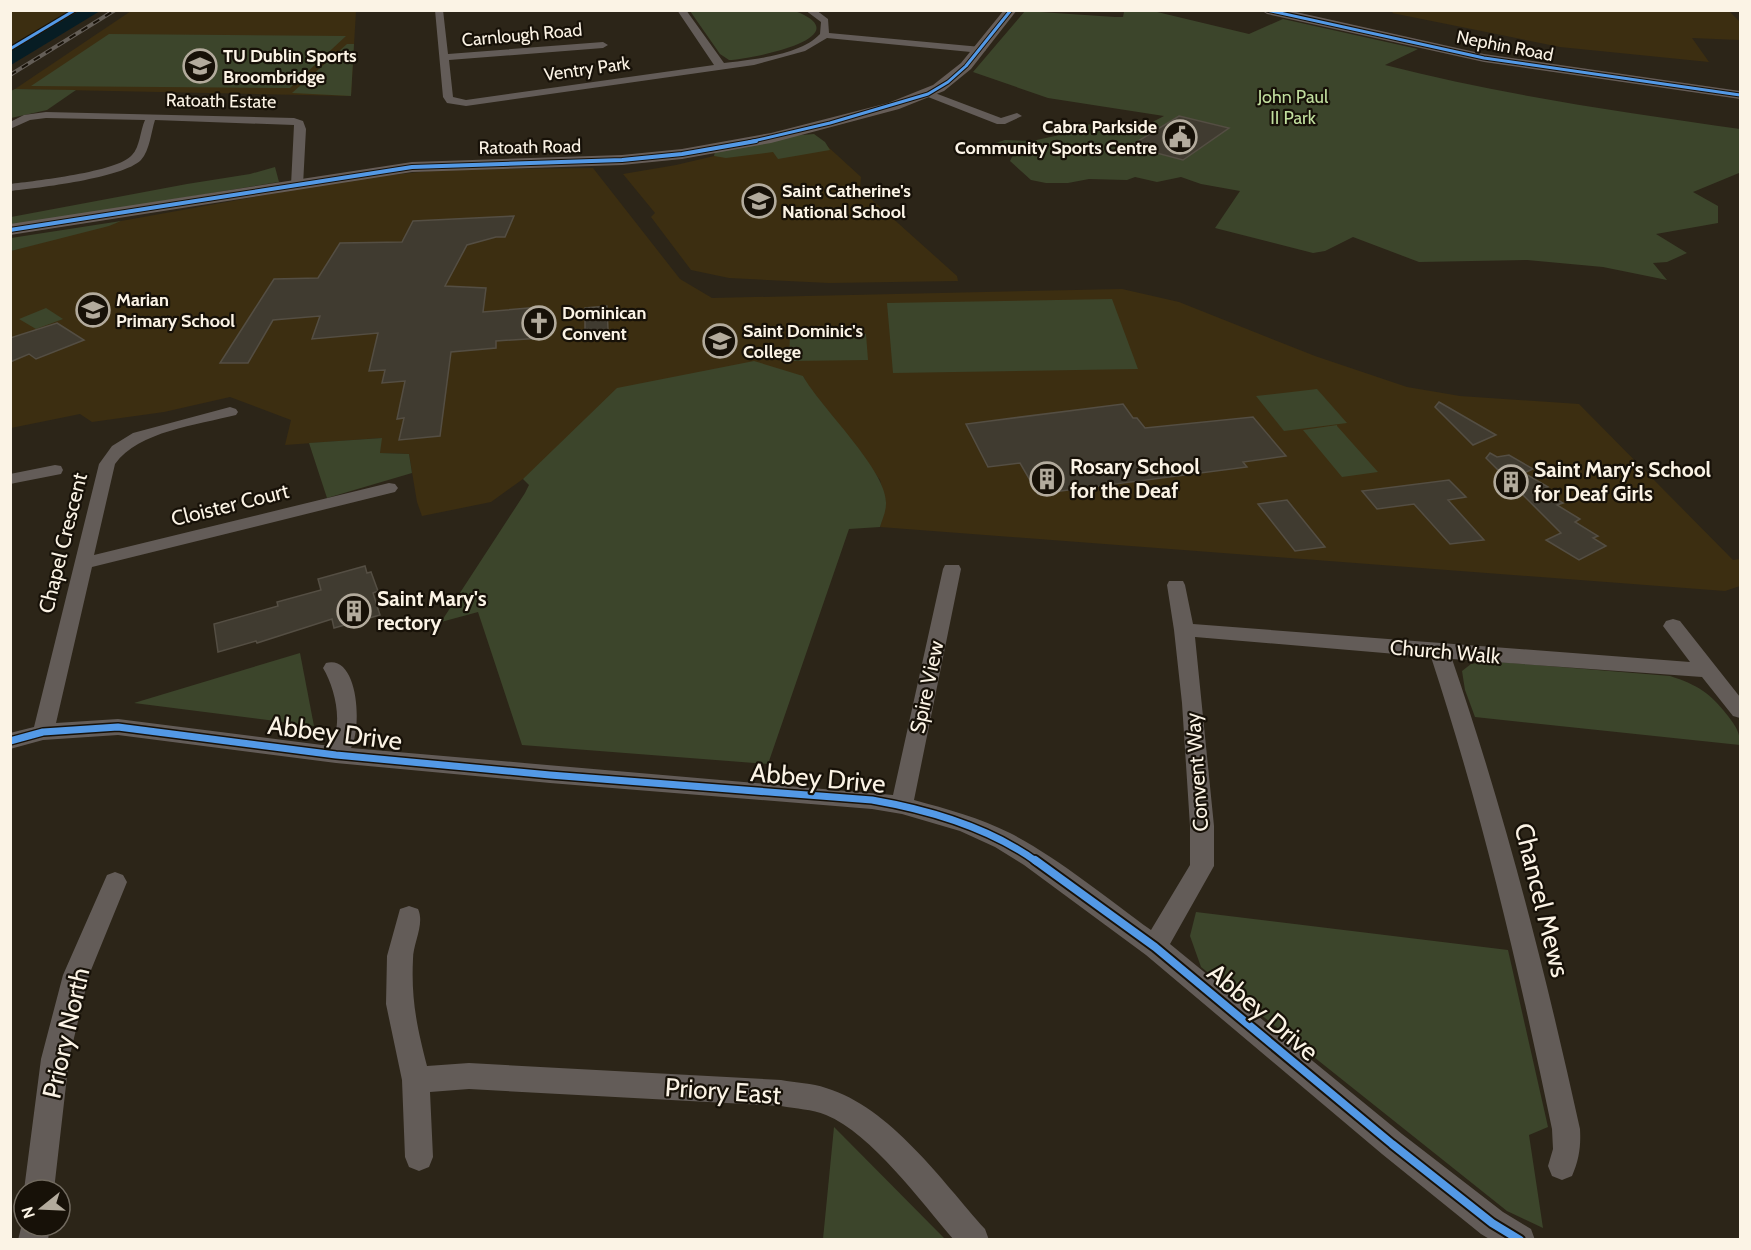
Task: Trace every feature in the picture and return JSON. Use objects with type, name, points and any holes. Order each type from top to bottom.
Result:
[{"type":"main road","name":"Ratoath Road","points":[[10,230],[438,164],[606,161],[667,155],[789,133],[851,117],[927,93],[946,84],[981,50],[1011,10]]},
{"type":"main road","name":"Nephin Road","points":[[1267,10],[1484,58],[1740,95]]},
{"type":"street","name":"Carnlough Road","points":[[439,10],[448,97],[457,103]]},
{"type":"street","points":[[681,10],[715,61],[721,66]]},
{"type":"street","points":[[809,10],[825,21],[827,30],[825,35],[981,50]]},
{"type":"street","name":"Ventry Park","points":[[457,103],[721,66],[800,50],[825,35]]},
{"type":"street","name":"Carnlough Road","points":[[444,57],[603,45]]},
{"type":"street","points":[[927,93],[1001,122],[1017,116]]},
{"type":"street","name":"Ratoath Estate","points":[[10,126],[28,117],[46,115],[259,118],[296,122],[301,129],[297,185]]},
{"type":"street","name":"Ratoath Estate","points":[[10,188],[108,171],[131,163],[136,158],[150,118]]},
{"type":"street","name":"Chapel Crescent","points":[[43,732],[107,464],[118,449],[140,436],[230,412]]},
{"type":"street","points":[[10,479],[55,470]]},
{"type":"street","name":"Cloister Court","points":[[82,564],[389,488]]},
{"type":"street","name":"Spire View","points":[[902,805],[952,569]]},
{"type":"street","name":"Convent Way","points":[[1155,947],[1202,866],[1202,826],[1184,630],[1176,585]]},
{"type":"street","points":[[1673,626],[1740,711]]},
{"type":"street","name":"Church Walk","points":[[1184,630],[1707,670]]},
{"type":"street","name":"Chancel Mews","points":[[1439,651],[1459,705],[1493,821],[1537,991],[1566,1129],[1567,1149],[1562,1166]]},
{"type":"street","points":[[333,669],[341,679],[348,722],[345,739],[336,755]]},
{"type":"street","name":"Abbey Drive","points":[[10,741],[43,732],[118,727],[336,755],[562,776],[872,800],[902,805],[968,824],[1003,840],[1032,858],[1155,947],[1392,1144],[1492,1223],[1520,1239]]},
{"type":"street","name":"Priory North","points":[[40,1178],[55,1059],[76,975],[115,882]]},
{"type":"street","points":[[409,916],[400,956],[399,1004],[416,1080],[419,1157]]},
{"type":"street","name":"Priory East","points":[[416,1080],[481,1077],[781,1094],[828,1101],[843,1108],[876,1132],[974,1239]]},
{"type":"shaded area","points":[[11,10],[71,10],[71,11],[11,45]]},
{"type":"shaded area","points":[[1395,10],[1729,11],[1740,22],[1740,40],[1692,38],[1709,62],[1560,47],[1392,13]]},
{"type":"shaded area","name":"TU Dublin Sports Broombridge","points":[[131,11],[356,11],[351,96],[15,89]]},
{"type":"shaded area","name":"Saint Catherine's National School","points":[[814,134],[861,177],[860,189],[957,276],[958,281],[829,283],[729,278],[691,270],[651,217],[655,213],[623,174],[714,156],[715,152]]},
{"type":"shaded area","points":[[593,168],[680,279],[712,298],[1122,289],[1179,302],[1315,356],[1407,387],[1460,396],[1579,404],[1733,560],[1740,559],[1740,586],[1725,591],[880,527],[886,503],[880,480],[812,393],[803,376],[523,479],[491,502],[422,516],[417,502],[409,454],[380,453],[381,438],[285,445],[291,420],[230,397],[164,412],[92,422],[80,414],[11,428],[11,251],[121,221],[354,179],[439,170]]},
{"type":"green space","points":[[747,9],[792,11],[814,22],[816,31],[808,39],[793,46],[774,52],[729,60],[720,54],[690,11]]},
{"type":"green space","name":"John Paul II Park","points":[[1025,11],[1123,17],[1124,12],[1153,11],[1249,34],[1283,19],[1418,49],[1385,65],[1517,94],[1740,129],[1739,173],[1693,192],[1718,206],[1718,223],[1656,234],[1687,253],[1667,262],[1653,263],[1667,280],[1603,267],[1527,260],[1419,262],[1353,237],[1325,251],[1313,253],[1215,228],[1240,191],[1201,184],[1181,177],[1157,182],[1135,177],[1127,180],[1089,179],[1068,183],[1046,183],[1031,180],[1010,161],[1013,155],[994,155],[976,149],[1005,140],[1032,141],[1064,134],[1090,124],[1116,132],[1137,130],[1164,116],[1048,98],[973,72]]},
{"type":"green space","points":[[109,34],[346,36],[290,88],[31,86]]},
{"type":"green space","points":[[347,44],[354,44],[351,96],[292,93]]},
{"type":"green space","points":[[15,89],[76,90],[47,110],[11,118],[11,91]]},
{"type":"green space","points":[[814,134],[825,142],[830,150],[778,159],[773,152],[726,158],[714,156],[715,152],[790,136]]},
{"type":"green space","points":[[275,167],[279,182],[11,226],[11,217],[250,174]]},
{"type":"green space","points":[[121,221],[109,226],[11,251],[11,238]]},
{"type":"green space","points":[[1112,299],[1138,369],[893,373],[887,303]]},
{"type":"green space","points":[[46,308],[63,319],[36,329],[19,319]]},
{"type":"green space","points":[[866,334],[868,360],[789,361],[790,335]]},
{"type":"green space","points":[[754,361],[803,376],[865,457],[884,490],[886,504],[880,527],[849,529],[768,764],[522,745],[478,612],[441,622],[525,493],[529,485],[523,479],[617,388]]},
{"type":"green space","points":[[1317,389],[1347,423],[1284,431],[1256,396]]},
{"type":"green space","points":[[1337,425],[1378,472],[1342,477],[1303,430]]},
{"type":"green space","points":[[382,438],[380,453],[409,454],[412,473],[327,498],[309,443]]},
{"type":"green space","points":[[300,653],[314,726],[134,703]]},
{"type":"green space","points":[[1487,661],[1670,676],[1696,687],[1715,701],[1735,727],[1740,745],[1475,717],[1465,690],[1462,671],[1471,664]]},
{"type":"green space","points":[[1196,912],[1508,950],[1548,1127],[1529,1135],[1543,1228],[1507,1211],[1201,967],[1190,936]]},
{"type":"green space","points":[[834,1127],[945,1239],[823,1239]]},
{"type":"water","points":[[79,11],[100,11],[11,65],[11,51]]},
{"type":"building","name":"Cabra Parkside Community Sports Centre","points":[[1179,116],[1229,128],[1183,160],[1130,146]]},
{"type":"building","points":[[514,216],[505,237],[496,237],[467,245],[445,286],[486,288],[483,312],[540,307],[543,309],[542,338],[496,341],[496,348],[451,352],[440,436],[399,440],[404,418],[397,419],[405,381],[382,383],[385,370],[369,371],[378,333],[312,339],[320,316],[273,320],[248,363],[220,363],[274,279],[318,278],[340,243],[402,242],[413,221]]},
{"type":"building","points":[[607,306],[608,330],[585,332],[585,308]]},
{"type":"building","name":"Marian Primary School","points":[[57,323],[84,340],[36,359],[29,354],[10,362],[10,338]]},
{"type":"building","points":[[1439,402],[1496,435],[1473,445],[1435,407]]},
{"type":"building","name":"Rosary School for the Deaf","points":[[1123,404],[1133,418],[1137,418],[1145,428],[1253,417],[1286,456],[1243,462],[1247,467],[1038,494],[1020,463],[988,467],[966,424]]},
{"type":"building","points":[[1490,453],[1497,457],[1509,455],[1533,469],[1524,473],[1548,487],[1541,490],[1563,503],[1557,505],[1580,519],[1575,522],[1598,536],[1593,538],[1606,546],[1579,560],[1546,540],[1561,533],[1486,458]]},
{"type":"building","points":[[1449,480],[1466,497],[1448,500],[1484,540],[1450,544],[1414,504],[1377,509],[1362,491]]},
{"type":"building","points":[[1287,500],[1325,547],[1295,551],[1258,504]]},
{"type":"building","name":"Saint Mary's rectory","points":[[365,566],[367,573],[371,572],[378,591],[373,593],[380,615],[334,628],[332,619],[257,643],[256,641],[218,652],[214,624],[278,606],[277,602],[321,590],[318,579]]},
{"type":"railway","points":[[10,75],[115,10]]},
{"type":"cycle path","points":[[10,49],[75,10]]},
{"type":"cycle path","points":[[10,230],[412,167],[622,160],[682,154],[771,138],[893,106],[928,94],[948,82],[966,66],[1011,10]]},
{"type":"cycle path","points":[[1267,10],[1484,58],[1740,95]]},
{"type":"cycle path","points":[[10,741],[43,732],[118,727],[336,755],[550,775],[872,800],[902,805],[967,824],[1003,840],[1032,858],[1155,947],[1392,1144],[1492,1223],[1520,1240]]},
{"type":"place","name":"TU Dublin Sports Broombridge","points":[[200,66]]},
{"type":"place","name":"Cabra Parkside Community Sports Centre","points":[[1180,137]]},
{"type":"place","name":"Saint Catherine's National School","points":[[759,201]]},
{"type":"place","name":"Marian Primary School","points":[[93,310]]},
{"type":"place","name":"Dominican Convent","points":[[539,323]]},
{"type":"place","name":"Saint Dominic's College","points":[[720,341]]},
{"type":"place","name":"Rosary School for the Deaf","points":[[1047,479]]},
{"type":"place","name":"Saint Mary's School for Deaf Girls","points":[[1511,482]]},
{"type":"place","name":"Saint Mary's rectory","points":[[354,611]]}]
